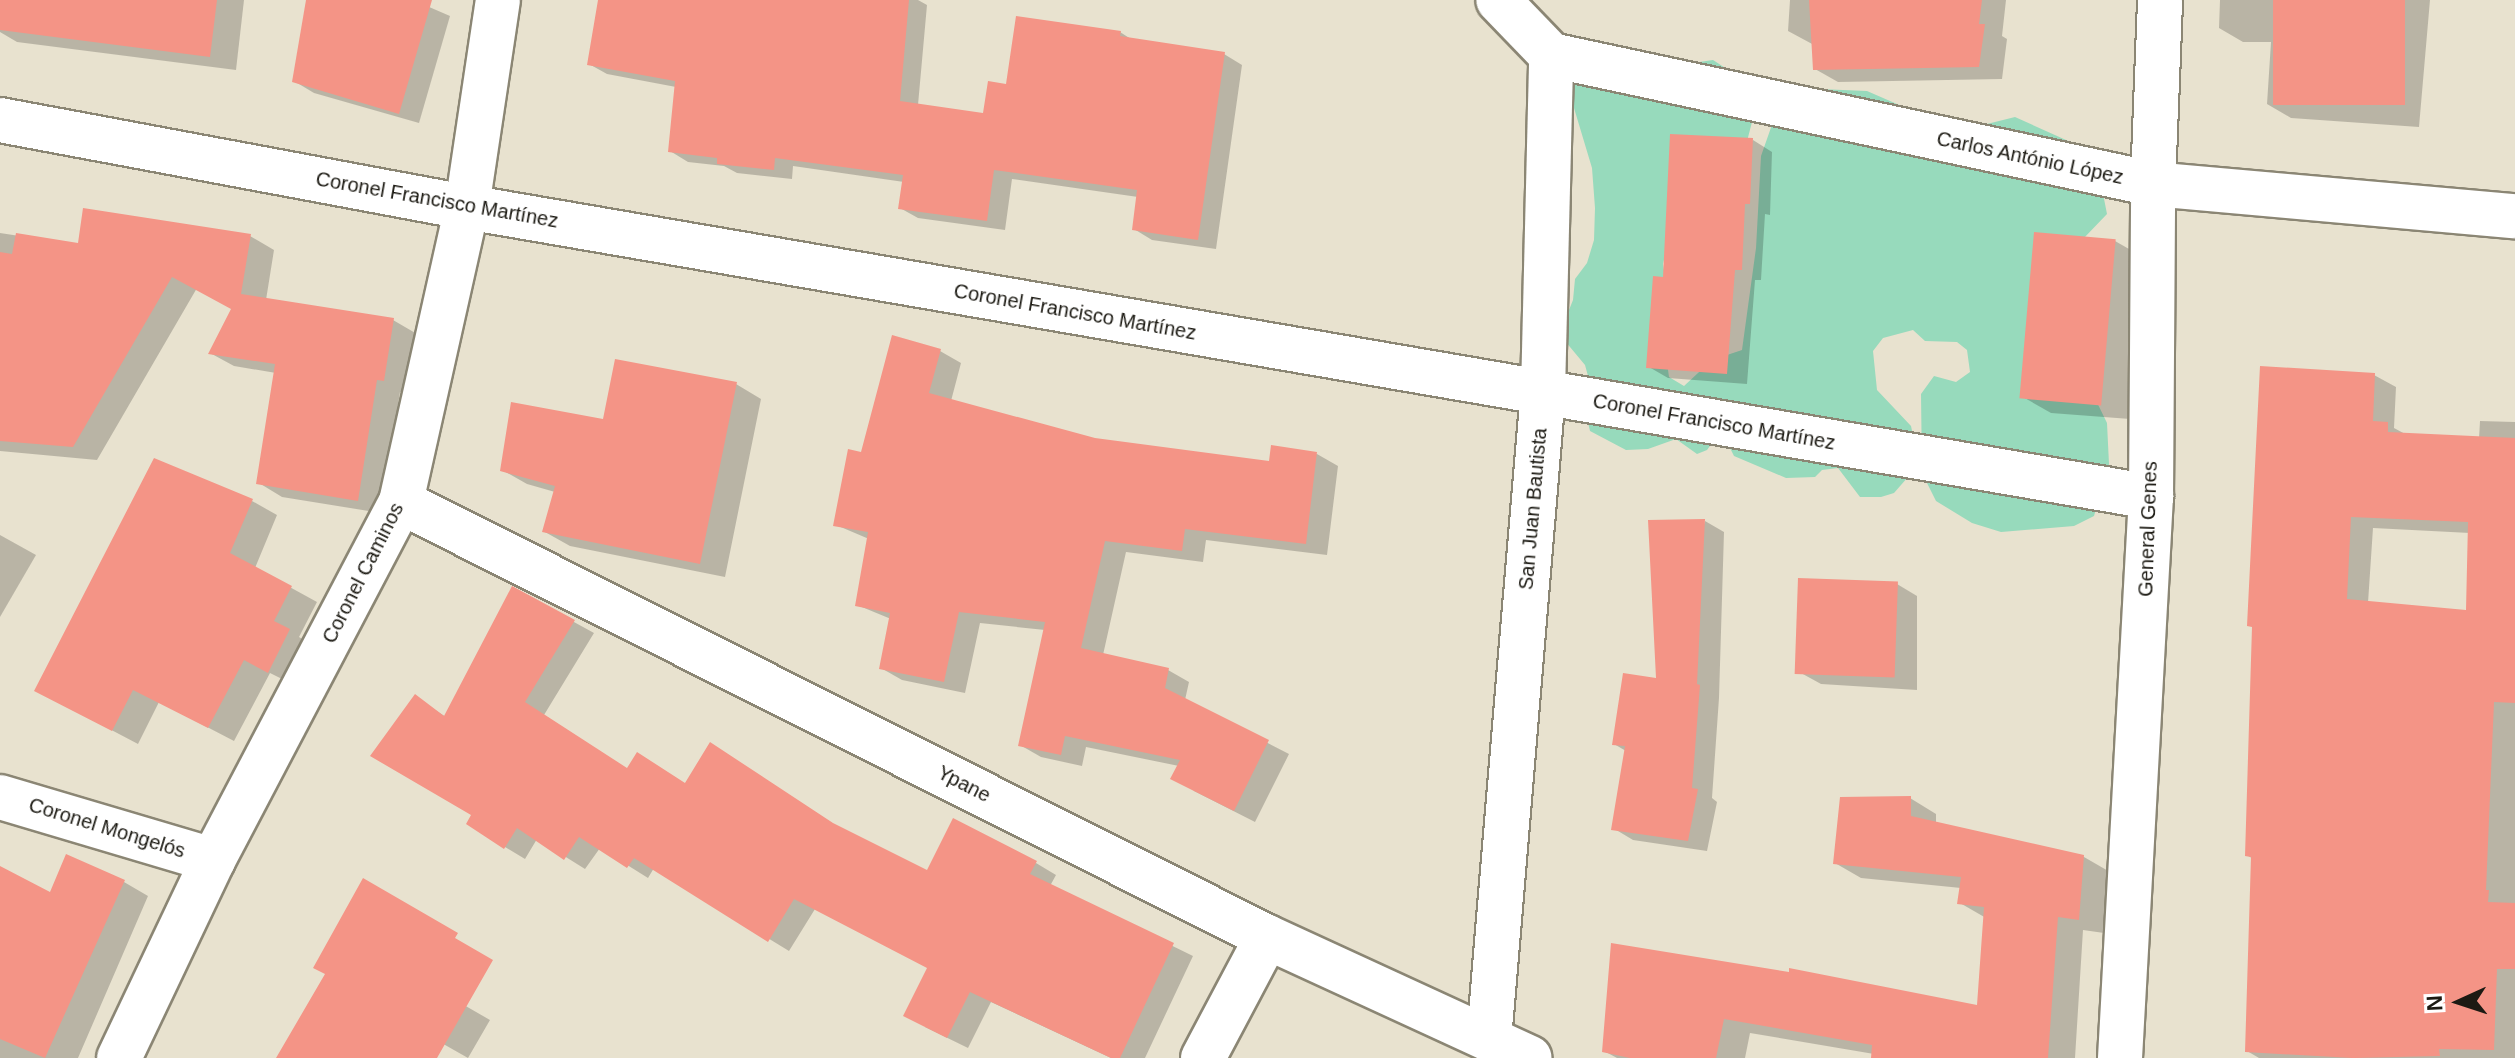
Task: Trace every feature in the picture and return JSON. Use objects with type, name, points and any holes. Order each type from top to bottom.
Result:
[{"type":"street","name":"Coronel Caminos","points":[[119,1058],[213,860],[401,502],[467,207],[498,0]]},
{"type":"street","points":[[1498,0],[1551,55]]},
{"type":"street","name":"General Genes","points":[[2120,1058],[2151,497],[2153,184],[2160,0]]},
{"type":"street","name":"Carlos António López","points":[[1551,55],[2153,184],[2515,216]]},
{"type":"street","name":"San Juan Bautista","points":[[1489,1039],[1543,392],[1551,55]]},
{"type":"street","name":"Coronel Francisco Martínez","points":[[0,120],[467,207],[2151,497]]},
{"type":"street","name":"Ypane","points":[[401,502],[1267,937],[1530,1058]]},
{"type":"street","name":"Coronel Mongelós","points":[[0,797],[213,860]]},
{"type":"street","points":[[1203,1058],[1267,937]]},
{"type":"green space","points":[[1610,44],[1672,66],[1713,60],[1733,73],[1752,122],[1745,149],[1667,247],[1663,264],[1668,295],[1666,355],[1669,377],[1684,386],[1712,360],[1742,350],[1756,248],[1761,156],[1774,119],[1819,89],[1867,91],[1959,131],[2015,117],[2095,153],[2107,214],[2083,239],[2090,388],[2107,423],[2109,464],[2094,516],[2074,526],[2001,532],[1972,523],[1936,501],[1922,473],[1921,394],[1934,376],[1956,382],[1970,372],[1967,350],[1957,342],[1925,341],[1913,330],[1883,338],[1873,351],[1877,390],[1911,426],[1914,440],[1908,477],[1894,493],[1881,497],[1860,497],[1838,468],[1822,470],[1815,477],[1786,478],[1734,456],[1725,438],[1715,439],[1707,450],[1697,454],[1676,439],[1648,449],[1626,450],[1590,431],[1586,414],[1588,376],[1585,365],[1565,341],[1565,320],[1573,300],[1575,279],[1587,263],[1594,240],[1595,208],[1592,168],[1574,108],[1573,70],[1594,46]]},
{"type":"building","points":[[0,0],[217,0],[210,57],[0,30]]},
{"type":"building","points":[[306,0],[432,0],[399,114],[292,82]]},
{"type":"building","points":[[598,0],[909,0],[900,101],[983,113],[988,81],[1006,84],[1016,16],[1121,31],[1120,36],[1225,52],[1198,240],[1132,230],[1137,190],[994,170],[987,221],[898,209],[903,175],[775,158],[774,170],[717,164],[717,158],[668,152],[675,81],[587,65]]},
{"type":"building","points":[[1809,0],[1982,0],[1979,24],[1985,24],[1979,67],[1813,70]]},
{"type":"building","points":[[2273,0],[2405,0],[2405,105],[2273,105]]},
{"type":"building","points":[[1670,134],[1753,138],[1750,204],[1745,204],[1742,270],[1735,270],[1727,374],[1646,368],[1653,276],[1663,277]]},
{"type":"building","points":[[83,208],[251,234],[241,294],[394,318],[384,381],[377,380],[358,501],[256,484],[275,364],[208,354],[231,309],[172,277],[73,447],[0,441],[0,252],[12,254],[16,233],[78,243]]},
{"type":"building","points":[[2034,232],[2116,239],[2101,406],[2019,398]]},
{"type":"building","points":[[892,335],[941,349],[929,393],[1095,438],[1269,461],[1271,445],[1317,452],[1306,544],[1185,529],[1182,551],[1105,541],[1081,648],[1169,668],[1165,688],[1269,740],[1234,811],[1170,779],[1180,760],[1065,736],[1061,755],[1018,746],[1045,622],[959,612],[944,682],[879,669],[890,613],[855,606],[868,532],[833,526],[848,449],[861,452]]},
{"type":"building","points":[[615,359],[737,382],[700,564],[542,532],[555,486],[500,471],[511,402],[603,419]]},
{"type":"building","points":[[2260,366],[2375,373],[2373,421],[2388,422],[2388,432],[2515,438],[2515,703],[2494,702],[2486,890],[2489,890],[2488,902],[2515,903],[2515,969],[2497,969],[2494,1050],[2439,1049],[2440,1056],[2353,1058],[2245,1052],[2251,857],[2245,856],[2252,627],[2247,626]],"holes":[[[2351,517],[2468,522],[2466,610],[2347,599]]]},
{"type":"building","points":[[154,458],[253,499],[230,553],[292,586],[274,621],[290,629],[268,673],[244,660],[208,728],[133,690],[112,731],[34,691]]},
{"type":"building","points":[[1705,519],[1697,684],[1700,685],[1692,788],[1698,789],[1688,841],[1611,830],[1625,746],[1612,745],[1623,673],[1656,678],[1648,520]]},
{"type":"building","points":[[1798,578],[1898,581],[1895,677],[1795,674]]},
{"type":"building","points":[[512,586],[575,620],[525,702],[627,768],[637,752],[685,783],[710,742],[833,823],[927,870],[953,818],[1037,861],[1030,874],[1174,943],[1120,1058],[1111,1058],[970,992],[947,1038],[903,1016],[927,968],[794,899],[768,942],[634,858],[627,868],[579,837],[564,860],[517,828],[504,849],[466,824],[471,815],[370,756],[415,694],[444,716]]},
{"type":"building","points":[[1911,796],[1911,816],[2084,855],[2079,920],[2058,917],[2048,1058],[1871,1058],[1872,1045],[1724,1019],[1716,1058],[1630,1058],[1602,1052],[1611,943],[1789,972],[1789,968],[1977,1005],[1984,907],[1957,904],[1961,877],[1833,864],[1840,797]]},
{"type":"building","points":[[66,854],[125,880],[45,1058],[0,1039],[0,866],[50,892]]},
{"type":"building","points":[[363,878],[458,933],[455,938],[493,960],[437,1058],[276,1058],[325,974],[313,968]]}]
